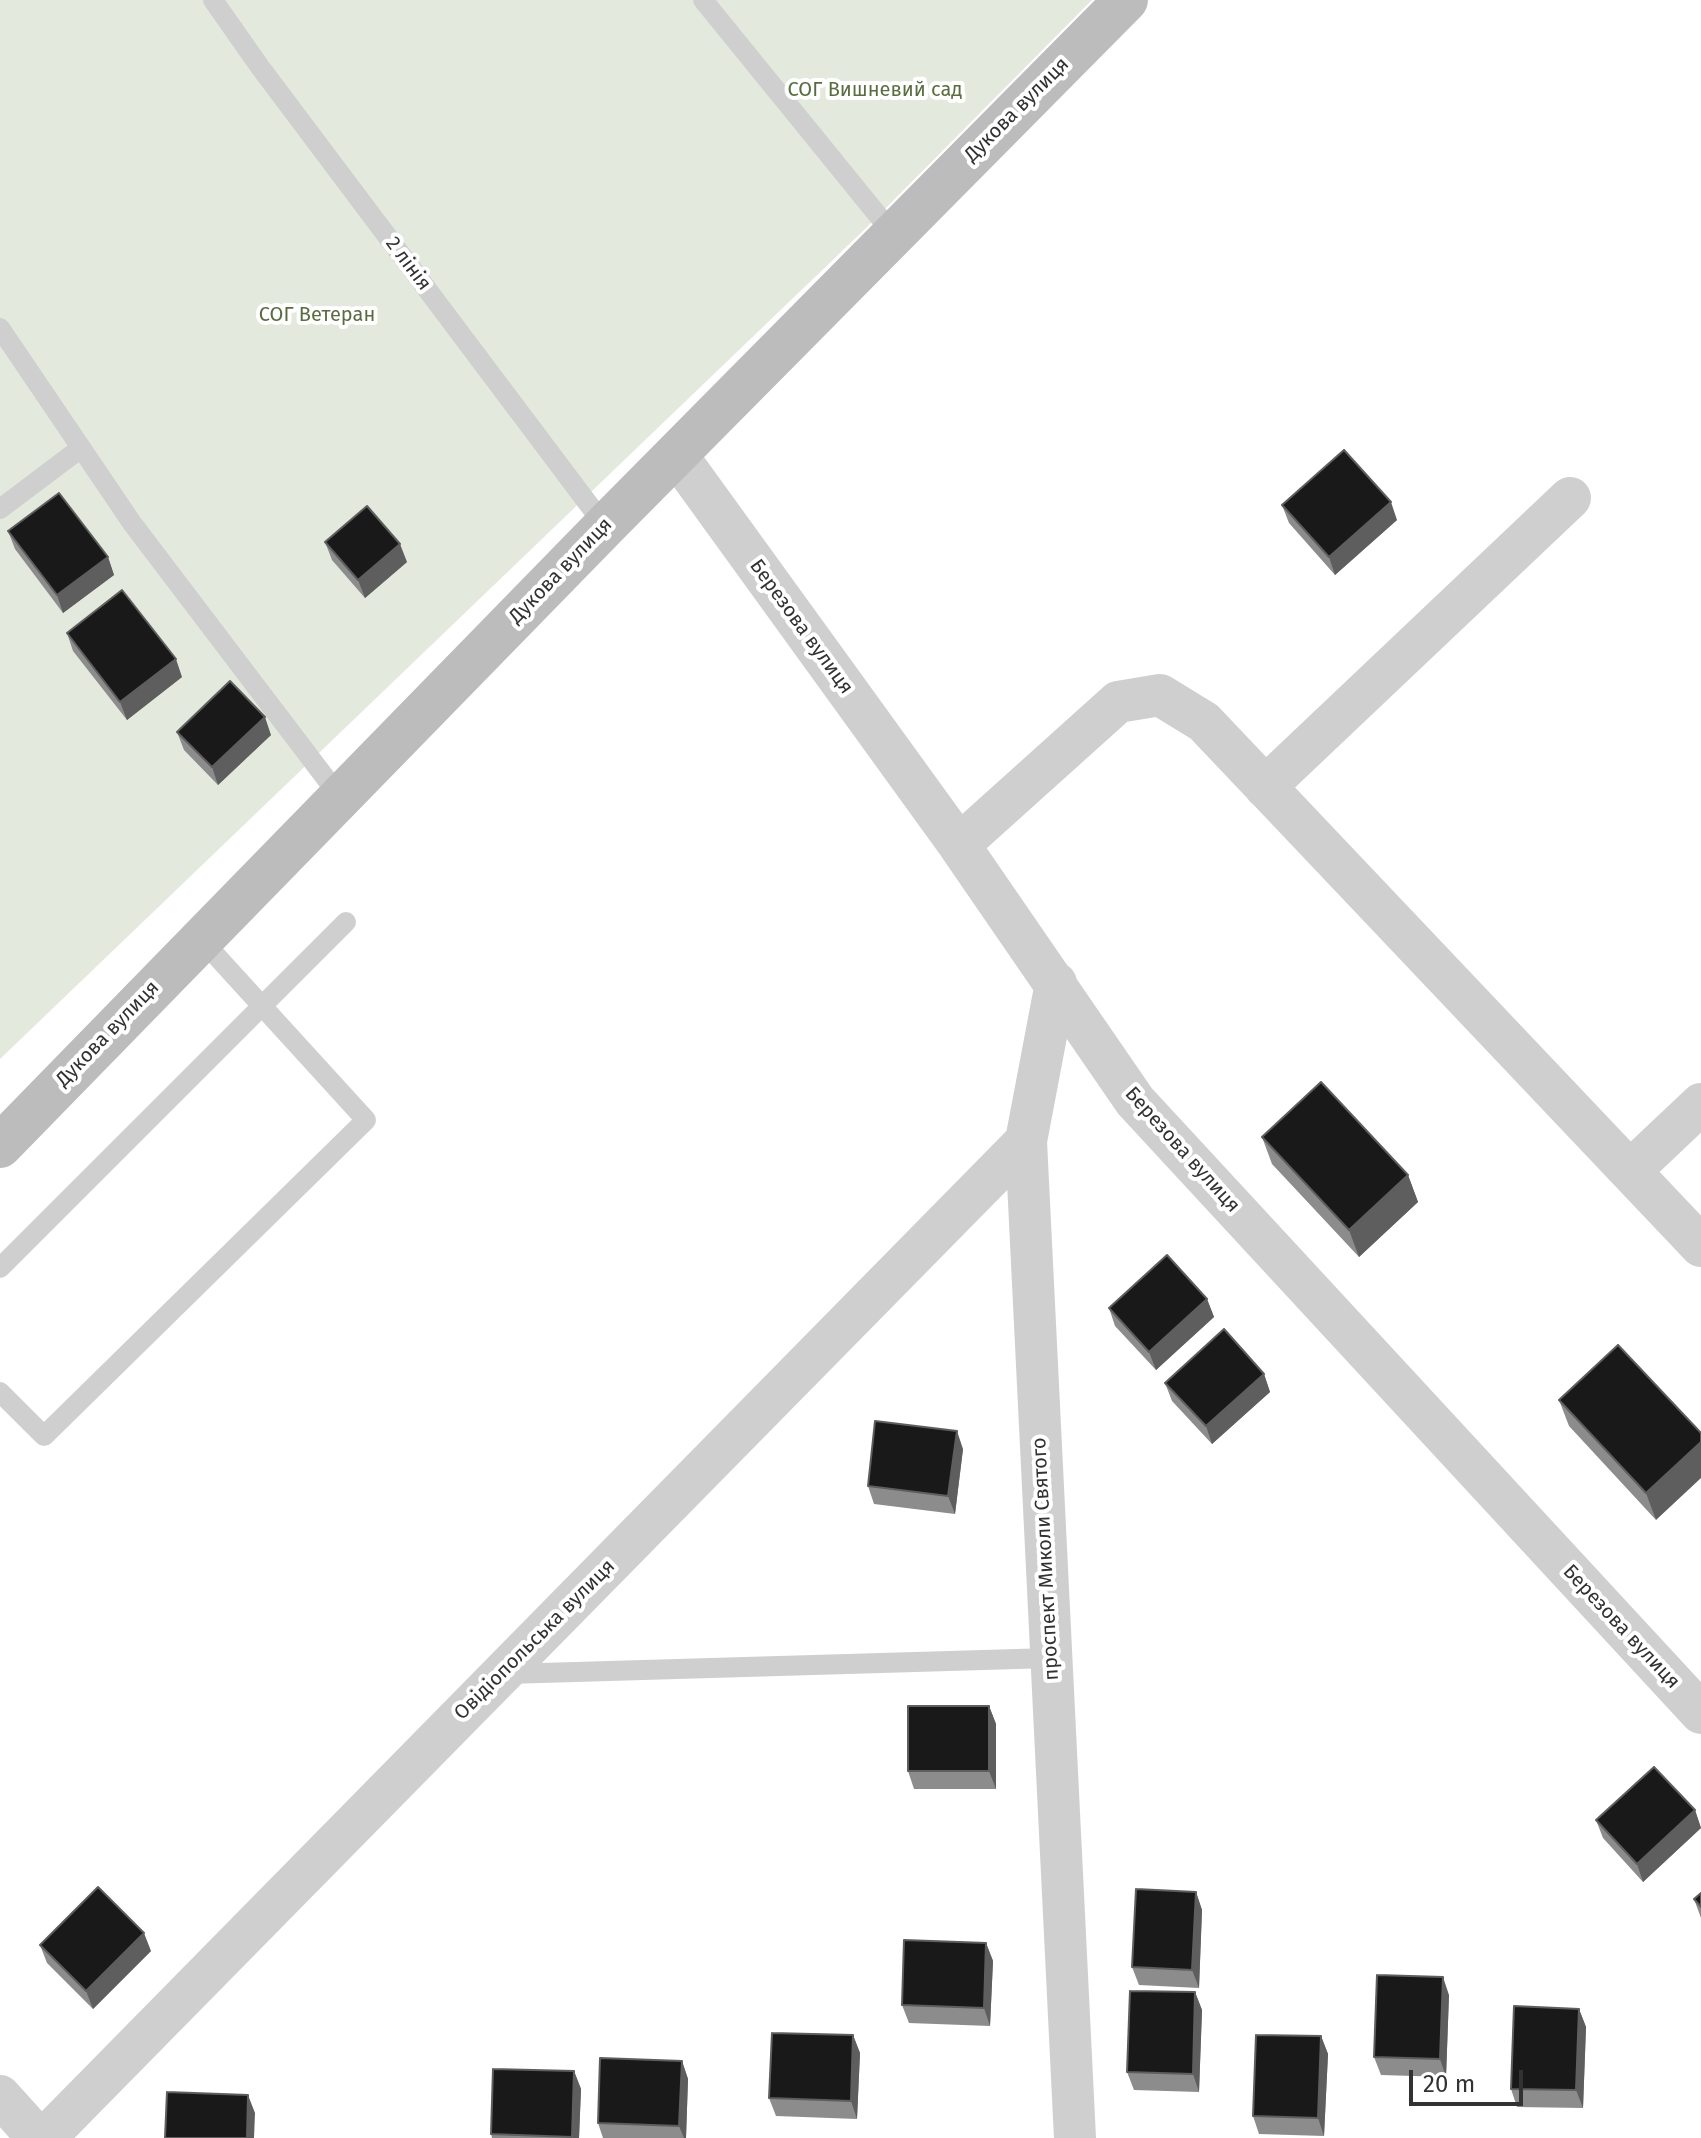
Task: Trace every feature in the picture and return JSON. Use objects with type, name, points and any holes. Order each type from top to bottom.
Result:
[{"type":"street","name":"Дукова вулиця","points":[[0,1146],[200,938],[1126,0]]},
{"type":"street","name":"Березова вулиця","points":[[676,454],[959,845],[1135,1101],[1701,1713]]},
{"type":"street","points":[[1265,787],[1570,498]]},
{"type":"street","points":[[959,845],[1118,702],[1160,695],[1204,722],[1701,1246]]},
{"type":"street","name":"проспект Миколи Святого","points":[[1056,983],[1026,1141],[1075,2138]]},
{"type":"street","points":[[1630,1171],[1701,1104]]},
{"type":"street","name":"Овідіопольська вулиця","points":[[45,2138],[1026,1141]]},
{"type":"street","points":[[0,2096],[38,2138]]},
{"type":"lane","name":"2 лінія","points":[[213,0],[605,526]]},
{"type":"lane","points":[[703,0],[894,235]]},
{"type":"lane","points":[[0,328],[132,523],[340,797]]},
{"type":"lane","points":[[0,509],[81,448]]},
{"type":"lane","points":[[0,1268],[346,922]]},
{"type":"lane","points":[[0,1392],[44,1436],[366,1120],[200,938]]},
{"type":"lane","points":[[501,1674],[1051,1658]]},
{"type":"green space","name":"СОГ Ветеран","points":[[0,0],[1092,0],[864,230],[0,1059]]},
{"type":"building","points":[[1344,450],[1391,502],[1329,557],[1282,505]]},
{"type":"building","points":[[59,493],[108,557],[57,595],[8,531]]},
{"type":"building","points":[[367,506],[400,544],[358,580],[325,542]]},
{"type":"building","points":[[122,590],[176,659],[120,702],[67,633]]},
{"type":"building","points":[[230,681],[265,717],[212,767],[177,732]]},
{"type":"building","points":[[1321,1082],[1408,1175],[1349,1230],[1262,1137]]},
{"type":"building","points":[[1167,1255],[1207,1299],[1149,1352],[1109,1308]]},
{"type":"building","points":[[1224,1329],[1264,1374],[1206,1426],[1165,1383]]},
{"type":"building","points":[[1618,1345],[1701,1433],[1701,1442],[1646,1493],[1559,1400]]},
{"type":"building","points":[[875,1421],[957,1431],[948,1496],[868,1486]]},
{"type":"building","points":[[908,1706],[989,1706],[989,1771],[908,1771]]},
{"type":"building","points":[[1654,1767],[1695,1810],[1637,1864],[1596,1820]]},
{"type":"building","points":[[98,1887],[144,1933],[86,1991],[40,1945]]},
{"type":"building","points":[[1136,1889],[1196,1892],[1192,1970],[1132,1967]]},
{"type":"building","points":[[1701,1893],[1701,1907],[1694,1899]]},
{"type":"building","points":[[904,1940],[986,1943],[984,2008],[902,2005]]},
{"type":"building","points":[[1377,1975],[1443,1977],[1440,2059],[1374,2057]]},
{"type":"building","points":[[1130,1991],[1195,1992],[1193,2074],[1127,2072]]},
{"type":"building","points":[[1514,2006],[1579,2009],[1576,2090],[1511,2089]]},
{"type":"building","points":[[772,2033],[853,2035],[851,2101],[769,2098]]},
{"type":"building","points":[[1256,2035],[1321,2036],[1318,2118],[1253,2116]]},
{"type":"building","points":[[600,2058],[682,2061],[679,2126],[598,2123]]},
{"type":"building","points":[[493,2069],[574,2071],[572,2137],[491,2134]]},
{"type":"building","points":[[167,2092],[248,2095],[247,2138],[165,2138]]},
{"type":"park label","name":"СОГ Вишневий сад","points":[[875,90]]}]
